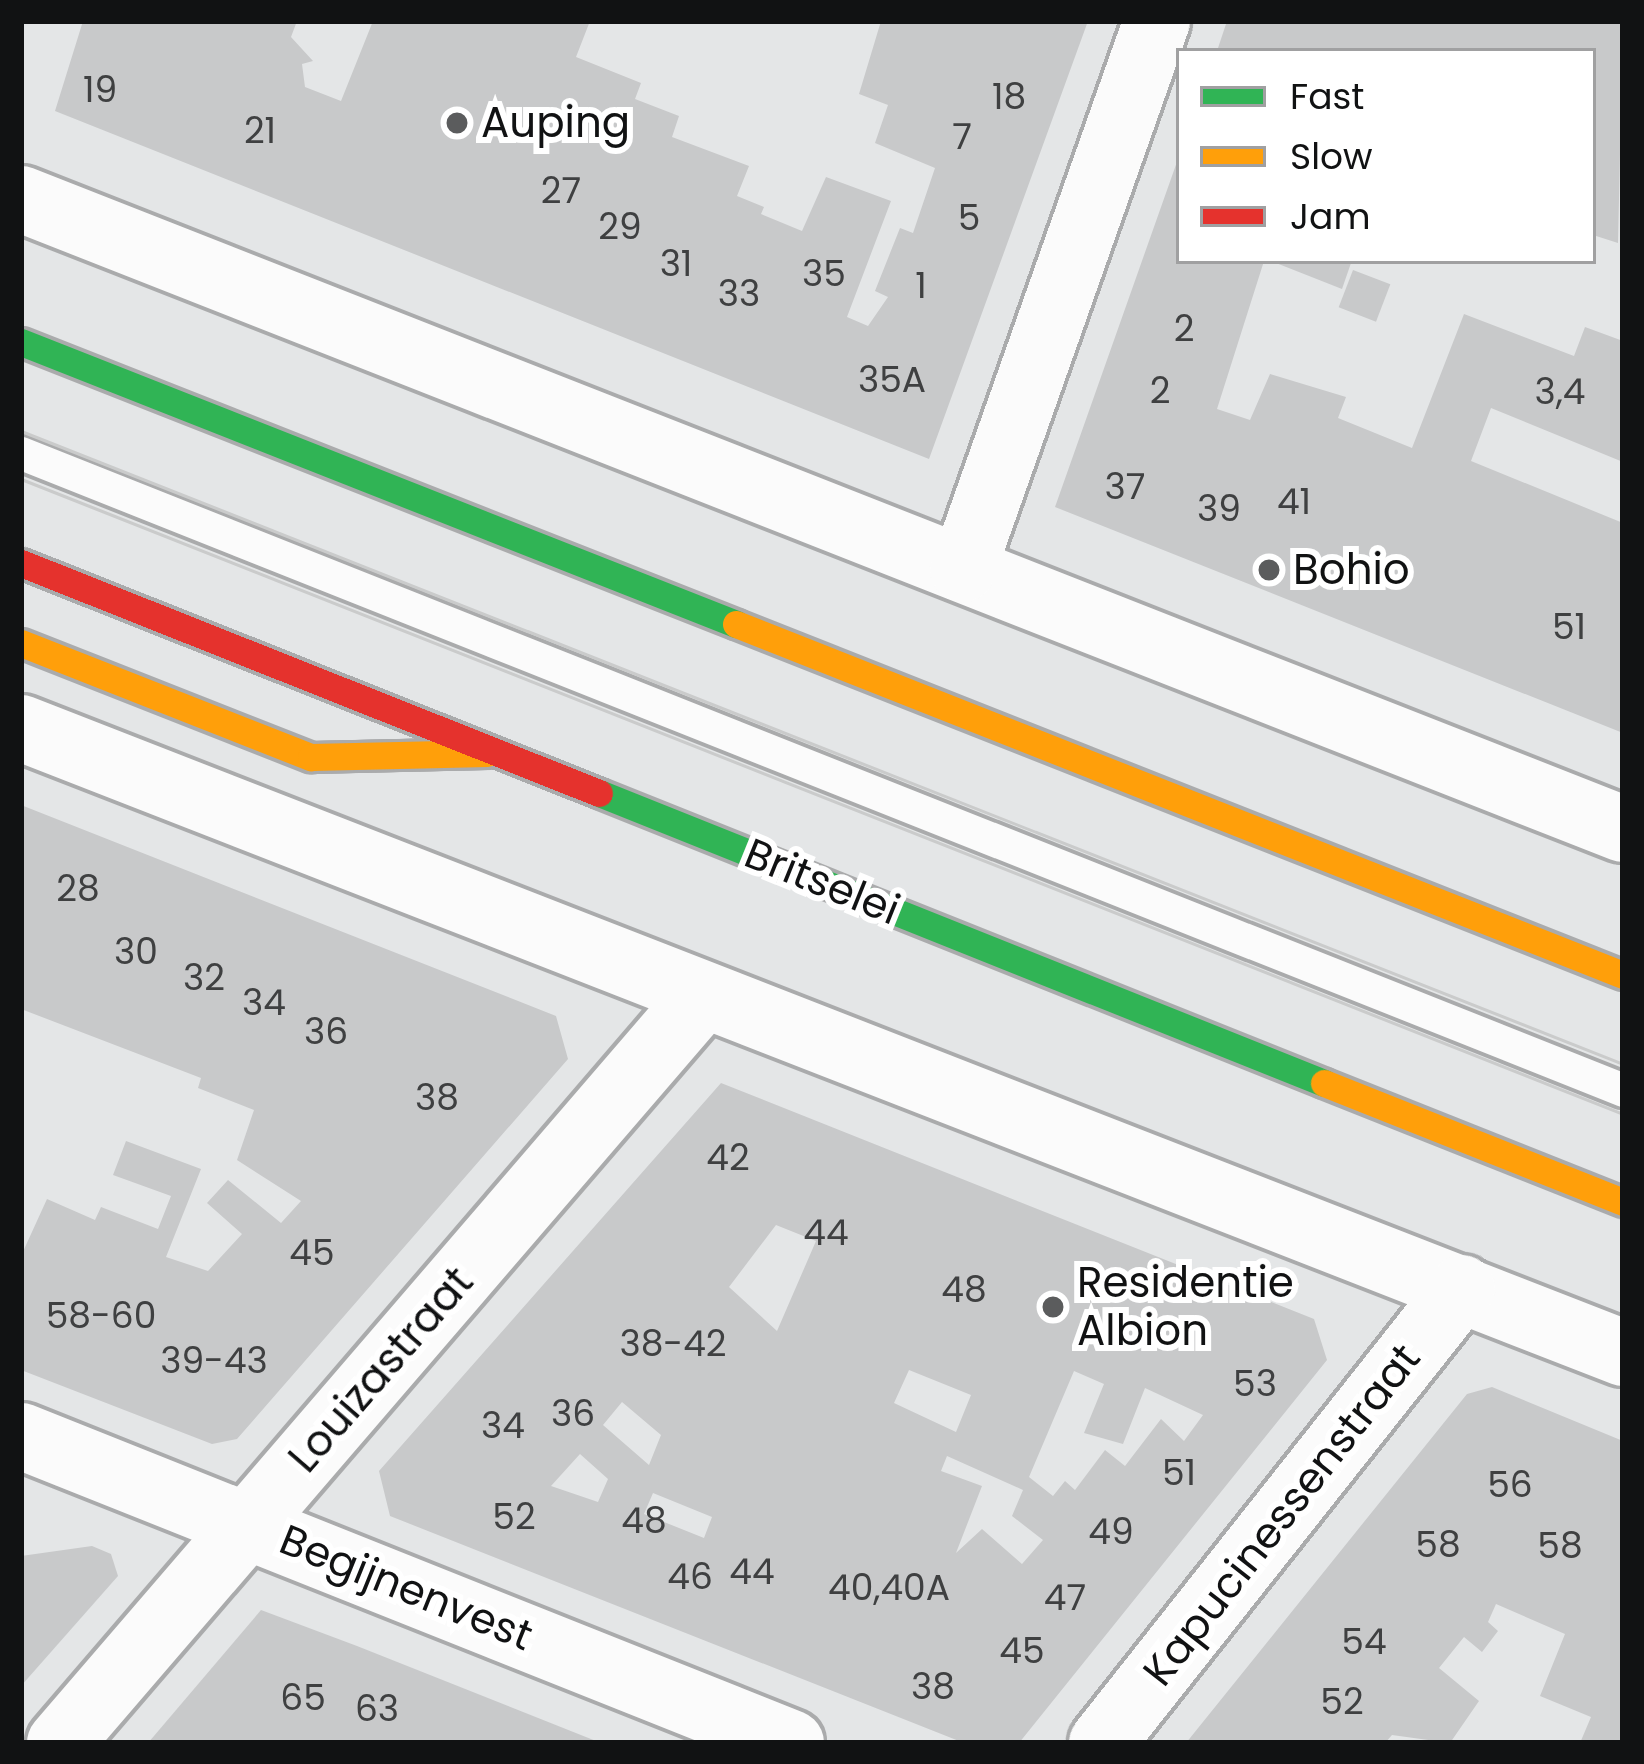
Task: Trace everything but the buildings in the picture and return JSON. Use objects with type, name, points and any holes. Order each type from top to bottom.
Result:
[{"type":"main road","points":[[21,343],[1623,975]]},
{"type":"main road","name":"Britselei","points":[[21,563],[1623,1202]]},
{"type":"main road","points":[[21,643],[311,757],[402,762],[496,752]]},
{"type":"street","points":[[963,569],[1157,21]]},
{"type":"street","points":[[21,199],[1623,830]]},
{"type":"street","points":[[21,728],[1623,1353]]},
{"type":"street","name":"Louizastraat","points":[[60,1743],[701,997]]},
{"type":"street","name":"Kapucinessenstraat","points":[[1102,1743],[1462,1288]]},
{"type":"street","name":"Begijnenvest","points":[[21,1436],[790,1743]]},
{"type":"lane","points":[[21,453],[1623,1090]]},
{"type":"tram line","points":[[21,431],[1623,1064]]},
{"type":"tram line","points":[[21,479],[1623,1114]]},
{"type":"traffic: fast","points":[[21,342],[736,624]]},
{"type":"traffic: fast","points":[[599,793],[1324,1083]]},
{"type":"traffic: slow","points":[[736,624],[1623,975]]},
{"type":"traffic: slow","points":[[21,643],[311,757],[487,753]]},
{"type":"traffic: slow","points":[[1324,1083],[1623,1202]]},
{"type":"traffic: jam","points":[[21,563],[599,793]]},
{"type":"place","name":"Auping","points":[[457,123]]},
{"type":"place","name":"Bohio","points":[[1269,570]]},
{"type":"place","name":"Residentie Albion","points":[[1053,1307]]}]
